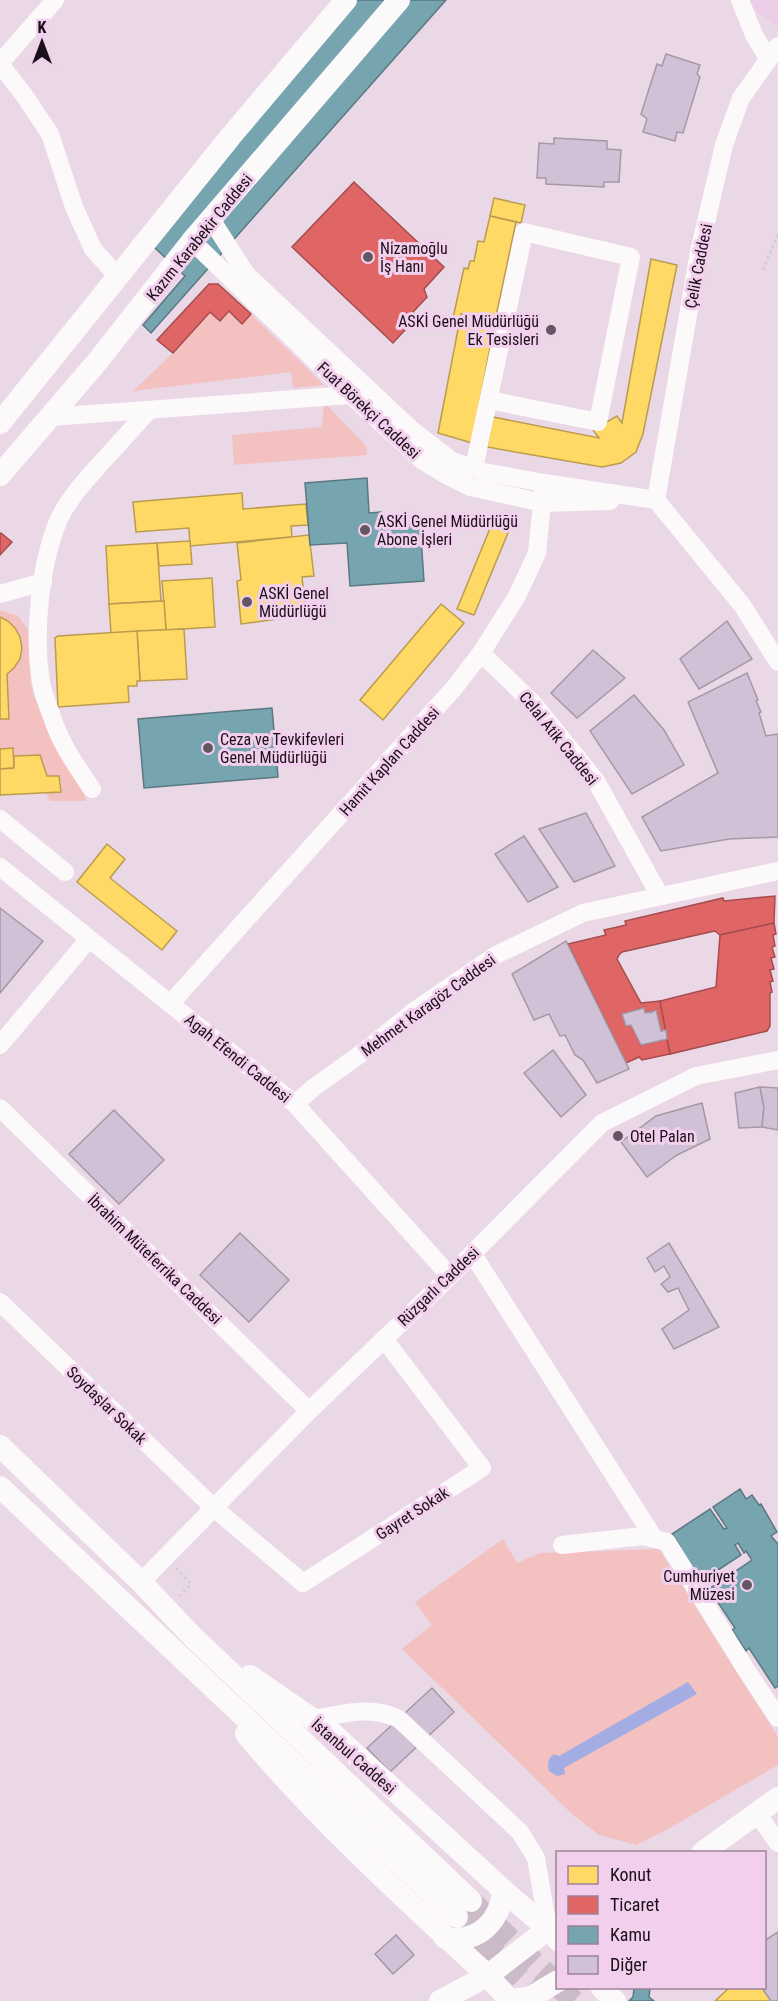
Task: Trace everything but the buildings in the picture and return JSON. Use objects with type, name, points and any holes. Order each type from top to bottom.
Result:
[{"type":"main road","points":[[4,412],[346,0]]},
{"type":"main road","name":"Kazım Karabekir Caddesi","points":[[0,475],[97,362],[211,219],[399,0]]},
{"type":"main road","name":"İstanbul Caddesi","points":[[0,1446],[141,1582],[281,1775],[509,2000]]},
{"type":"main road","name":"İstanbul Caddesi","points":[[0,1487],[185,1644],[464,1909]]},
{"type":"main road","name":"İstanbul Caddesi","points":[[185,1644],[330,1731],[504,1891],[554,1931]]},
{"type":"main road","points":[[704,1850],[778,1798]]},
{"type":"main road","points":[[445,1938],[459,1940],[469,1938],[484,1929],[496,1916],[504,1891]]},
{"type":"main road","points":[[440,2001],[487,1976],[554,1931]]},
{"type":"main road","points":[[509,2000],[531,1996],[556,1982]]},
{"type":"main road","points":[[603,1989],[615,2001]]},
{"type":"street","points":[[56,0],[3,53],[24,95],[50,134],[74,207],[93,249],[118,277]]},
{"type":"street","points":[[740,0],[754,35],[773,52]]},
{"type":"street","name":"Çelik Caddesi","points":[[656,500],[699,252],[724,145],[741,98],[773,52]]},
{"type":"street","name":"Fuat Börekçi Caddesi","points":[[211,219],[246,274],[412,431],[452,461],[544,483],[656,500]]},
{"type":"street","points":[[474,468],[524,232],[631,257],[597,422],[489,400]]},
{"type":"street","name":"Fuat Börekçi Caddesi","points":[[192,242],[351,395],[423,461],[447,476],[470,487],[543,503],[656,500]]},
{"type":"street","points":[[50,417],[351,395]]},
{"type":"street","points":[[92,789],[73,761],[52,720],[41,682],[38,650],[39,608],[45,565],[62,514],[78,489],[149,410]]},
{"type":"street","name":"Hamit Kaplan Caddesi","points":[[170,1004],[454,688],[481,652],[517,596],[537,553],[544,483]]},
{"type":"street","points":[[656,500],[742,605],[778,662]]},
{"type":"street","points":[[0,594],[43,582]]},
{"type":"street","name":"Celal Atik Caddesi","points":[[481,652],[532,702],[596,781],[660,896]]},
{"type":"street","points":[[0,819],[65,872]]},
{"type":"street","name":"Agah Efendi Caddesi","points":[[0,867],[295,1104],[450,1276]]},
{"type":"street","name":"Mehmet Karagöz Caddesi","points":[[295,1104],[413,1012],[496,955],[583,913],[778,871]]},
{"type":"street","points":[[0,1045],[88,940]]},
{"type":"street","name":"Rüzgarlı Caddesi","points":[[141,1582],[309,1410],[450,1276],[602,1123],[696,1076],[778,1060]]},
{"type":"street","name":"İbrahim Müteferrika Caddesi","points":[[0,1108],[309,1410]]},
{"type":"street","points":[[472,1253],[654,1538]]},
{"type":"street","name":"Soydaşlar Sokak","points":[[0,1302],[214,1508]]},
{"type":"street","name":"Gayret Sokak","points":[[214,1508],[303,1583],[482,1468],[384,1339]]},
{"type":"street","points":[[562,1545],[643,1536],[668,1542],[778,1718]]},
{"type":"street","points":[[313,1719],[360,1711],[385,1712],[399,1719],[520,1832],[536,1858],[554,1931]]},
{"type":"street","points":[[756,1812],[778,1843]]},
{"type":"path","points":[[763,270],[778,234]]},
{"type":"path","points":[[166,1557],[191,1584]]},
{"type":"shaded area","points":[[741,0],[778,0],[778,25],[777,26]]},
{"type":"shaded area","points":[[229,311],[242,323],[251,314],[324,385],[293,388],[291,372],[133,391],[173,353],[210,312],[220,321]]},
{"type":"shaded area","points":[[324,402],[366,446],[367,455],[234,465],[232,435],[322,427]]},
{"type":"shaded area","points":[[0,610],[18,616],[28,630],[31,684],[34,696],[56,748],[86,801],[50,801],[46,793],[61,792],[60,776],[47,776],[40,755],[14,756],[13,748],[0,749],[0,719],[9,718],[7,674],[18,660],[20,644],[14,629],[0,617]]},
{"type":"shaded area","points":[[503,1539],[517,1563],[540,1553],[659,1549],[778,1737],[778,1765],[670,1828],[636,1845],[599,1835],[572,1814],[402,1649],[432,1625],[415,1602]]},
{"type":"water","points":[[688,1682],[697,1694],[564,1768],[565,1774],[557,1776],[549,1771],[548,1761],[554,1754],[559,1756]]},
{"type":"tunnel","points":[[471,1901],[556,1983]]},
{"type":"tunnel","points":[[457,1917],[544,2001]]},
{"type":"tunnel","points":[[561,1989],[574,2001]]},
{"type":"place","name":"Nizamoğlu İş Hanı","points":[[368,257]]},
{"type":"place","name":"ASKİ Genel Müdürlüğü Ek Tesisleri","points":[[551,330]]},
{"type":"place","name":"ASKİ Genel Müdürlüğü Abone İşleri","points":[[365,530]]},
{"type":"place","name":"ASKİ Genel Müdürlüğü","points":[[247,602]]},
{"type":"place","name":"Ceza ve Tevkifevleri Genel Müdürlüğü","points":[[208,748]]},
{"type":"place","name":"Otel Palan","points":[[618,1136]]},
{"type":"place","name":"Cumhuriyet Müzesi","points":[[747,1585]]}]
